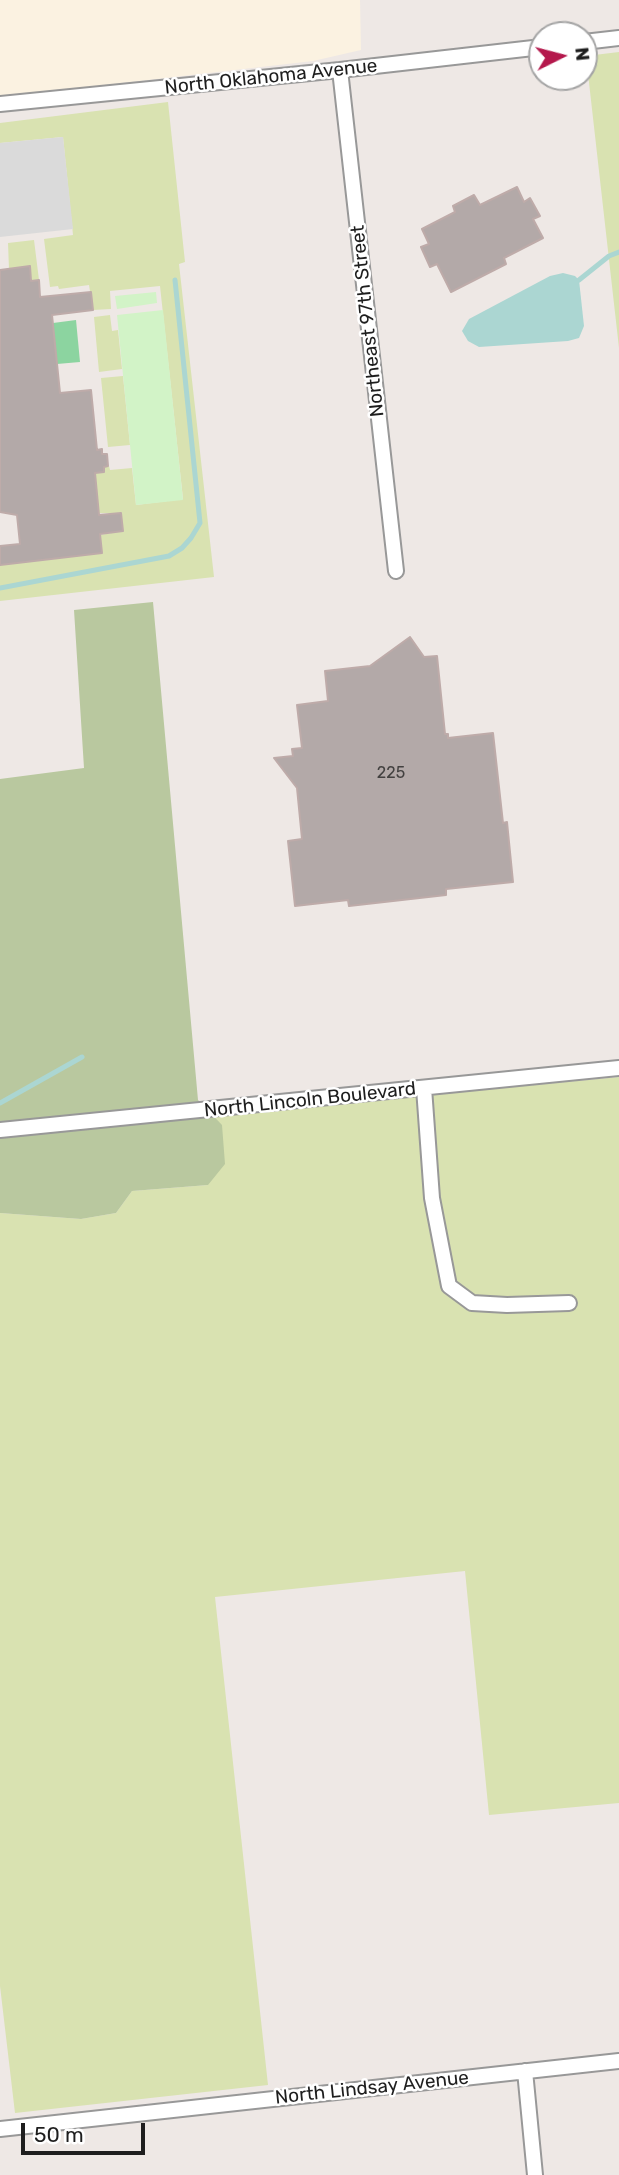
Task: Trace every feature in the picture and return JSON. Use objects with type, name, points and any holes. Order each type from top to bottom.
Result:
[{"type":"street","points":[[598,40],[619,38]]},
{"type":"street","name":"North Oklahoma Avenue","points":[[0,104],[528,49]]},
{"type":"street","name":"Northeast 97th Street","points":[[340,70],[396,571]]},
{"type":"street","name":"North Lincoln Boulevard","points":[[0,1130],[619,1068]]},
{"type":"street","points":[[424,1088],[432,1198],[449,1286],[472,1303],[507,1306],[569,1303]]},
{"type":"street","name":"North Lindsay Avenue","points":[[0,2129],[619,2061]]},
{"type":"street","points":[[525,2071],[536,2175]]},
{"type":"shaded area","points":[[0,0],[360,0],[361,50],[313,61],[0,97]]},
{"type":"shaded area","points":[[63,137],[73,229],[0,237],[0,143]]},
{"type":"green space","points":[[619,52],[619,348],[590,91],[598,91],[598,55]]},
{"type":"green space","points":[[168,102],[185,262],[179,264],[214,577],[0,601],[0,565],[102,553],[100,535],[123,531],[121,513],[98,513],[80,475],[104,472],[104,467],[109,466],[110,470],[132,468],[136,505],[183,499],[160,286],[110,291],[111,309],[93,310],[89,285],[59,289],[58,286],[50,287],[44,239],[73,235],[63,137],[0,143],[0,123]]},
{"type":"green space","points":[[34,240],[39,280],[31,281],[29,266],[9,269],[8,243]]},
{"type":"green space","points":[[156,292],[157,303],[117,309],[115,296]]},
{"type":"green space","points":[[163,310],[183,500],[136,505],[117,315]]},
{"type":"green space","points":[[110,315],[112,331],[118,330],[122,369],[99,372],[94,317]]},
{"type":"green space","points":[[76,320],[80,362],[57,364],[53,323]]},
{"type":"green space","points":[[123,376],[130,445],[108,447],[101,378]]},
{"type":"green space","points":[[153,602],[198,1100],[222,1125],[225,1164],[208,1185],[132,1191],[116,1213],[81,1219],[0,1213],[0,779],[84,768],[74,610]]},
{"type":"green space","points":[[619,1077],[619,1803],[489,1815],[465,1571],[215,1597],[268,2085],[15,2113],[0,1986],[0,1213],[81,1219],[116,1213],[132,1191],[208,1185],[213,1115]]},
{"type":"water","points":[[563,273],[579,280],[584,326],[579,338],[479,347],[468,341],[462,331],[469,319],[550,276]]},
{"type":"building","points":[[517,187],[524,202],[530,198],[540,216],[533,219],[543,238],[504,258],[506,264],[451,292],[437,264],[430,267],[421,247],[429,244],[422,229],[455,212],[453,206],[474,195],[480,205]]},
{"type":"building","points":[[30,266],[31,281],[39,280],[40,297],[91,292],[93,310],[52,315],[60,393],[91,390],[97,450],[102,449],[102,454],[107,454],[108,466],[104,467],[104,472],[95,473],[99,515],[121,513],[123,531],[100,534],[102,553],[0,565],[0,546],[20,544],[17,515],[0,512],[0,270]]},
{"type":"building","points":[[410,637],[424,657],[437,656],[445,734],[448,734],[448,738],[493,733],[513,882],[446,889],[446,895],[349,906],[348,900],[295,906],[288,841],[302,839],[297,788],[274,758],[293,756],[292,749],[302,748],[297,705],[328,701],[325,671],[370,666]]},
{"type":"waterway","points":[[579,280],[609,256],[619,252]]},
{"type":"waterway","points":[[0,588],[169,556],[182,548],[200,523],[175,280]]},
{"type":"waterway","points":[[0,1103],[82,1057]]}]
